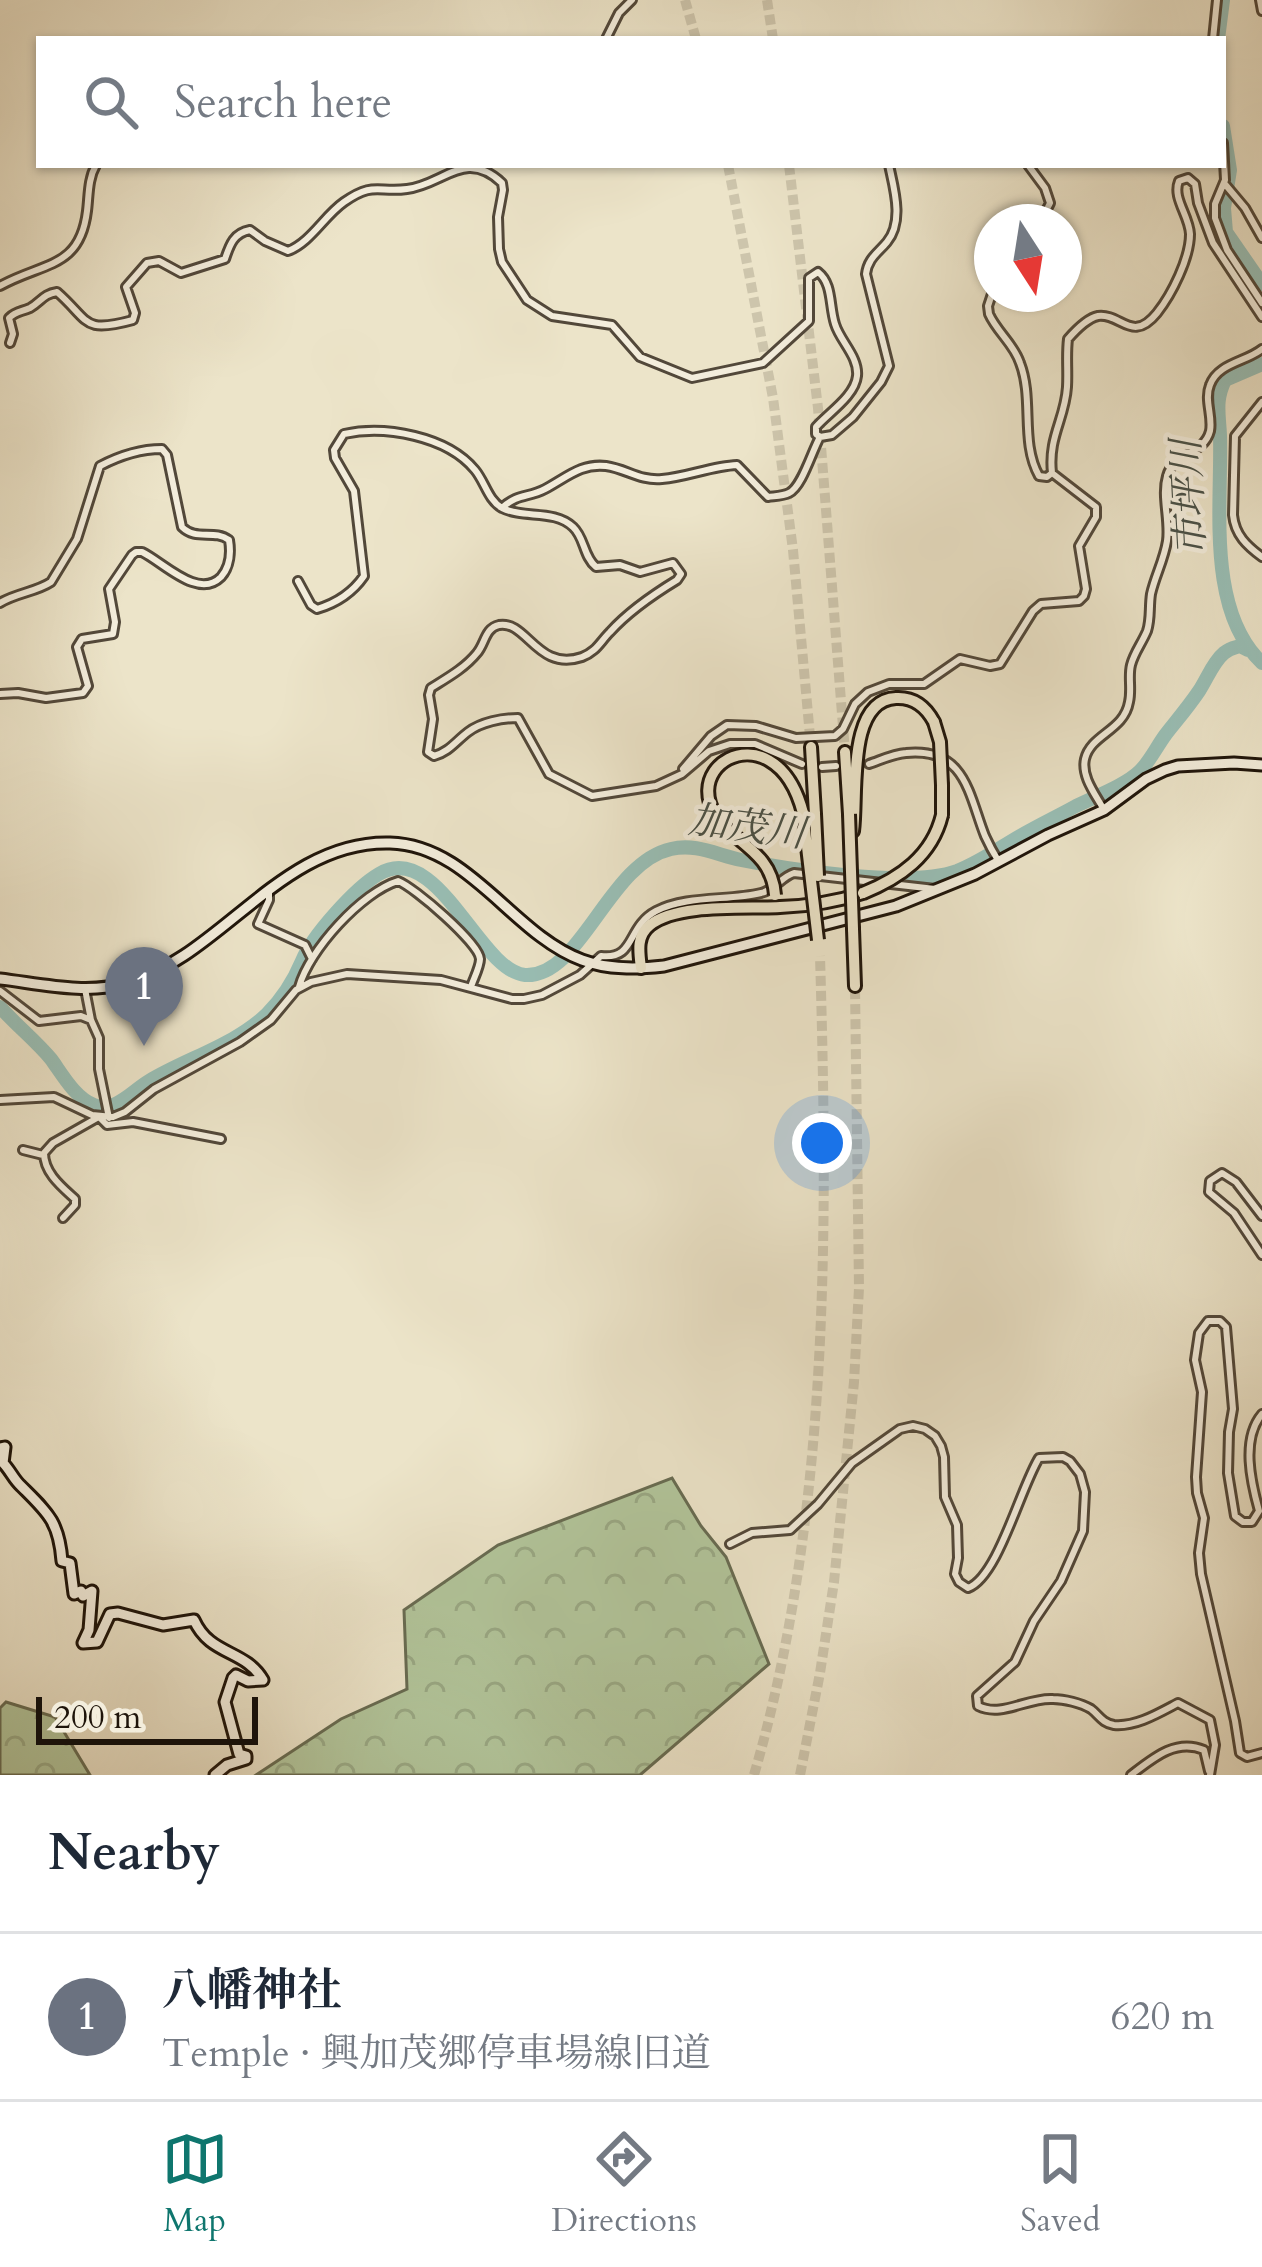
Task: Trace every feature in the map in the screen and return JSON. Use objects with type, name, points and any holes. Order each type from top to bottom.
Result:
[{"type":"highway","points":[[640,968],[641,938],[656,921],[773,901],[815,904],[863,893],[916,862],[935,836],[941,815],[940,742],[934,722],[921,705],[904,698],[886,700],[872,710],[860,735],[850,851],[854,929],[855,986]]},
{"type":"highway","points":[[812,747],[809,814],[820,956]]},
{"type":"highway","points":[[845,752],[852,814]]},
{"type":"highway","points":[[773,901],[767,865],[716,816],[708,795],[713,773],[735,755],[756,755],[778,766],[809,814]]},
{"type":"main road","points":[[0,979],[86,988],[122,984],[155,972],[302,868],[348,849],[378,843],[408,844],[434,852],[532,931],[582,960],[640,968],[687,961],[866,915],[936,889],[1104,810],[1146,779],[1171,768],[1242,762],[1262,765]]},
{"type":"main road","points":[[0,1448],[5,1447],[3,1463],[16,1482],[48,1513],[61,1541],[62,1561],[70,1563],[74,1594],[92,1591],[89,1630],[83,1643],[97,1642],[110,1614],[163,1625],[194,1620],[210,1644],[256,1666],[263,1680],[236,1676],[225,1702],[239,1754],[246,1759],[215,1775]]},
{"type":"street","points":[[608,36],[632,0]]},
{"type":"street","points":[[1213,36],[1217,0]]},
{"type":"street","points":[[1260,0],[1262,11]]},
{"type":"street","points":[[0,286],[60,260],[79,244],[95,168]]},
{"type":"street","points":[[10,343],[12,313],[30,308],[47,293],[56,292],[85,322],[110,326],[130,321],[135,313],[126,287],[147,263],[159,261],[181,273],[212,265],[225,259],[230,242],[250,230],[288,251],[301,246],[322,221],[362,191],[410,189],[466,168],[482,170],[502,183],[499,248],[502,262],[527,300],[552,316],[612,325],[640,357],[692,378],[763,363],[809,321],[809,278],[823,274],[835,326],[853,359],[857,379],[849,394],[816,427],[820,437]]},
{"type":"street","points":[[820,437],[832,435],[853,417],[889,365],[866,274],[868,263],[894,232],[897,200],[891,168]]},
{"type":"street","points":[[1030,168],[1046,188],[1049,204]]},
{"type":"street","points":[[1224,168],[1216,222],[1227,250],[1262,303]]},
{"type":"street","points":[[677,777],[727,724],[796,738],[832,737],[841,732],[854,704],[873,690],[897,683],[924,684],[960,658],[1000,664],[1041,604],[1079,601],[1086,589],[1079,546],[1096,517],[1096,507],[1052,473],[1050,453],[1067,391],[1068,339],[1093,317],[1128,327],[1155,316],[1189,245],[1189,226],[1175,188],[1182,179],[1196,184],[1210,237],[1262,316]]},
{"type":"street","points":[[1224,184],[1262,238]]},
{"type":"street","points":[[989,312],[1019,359],[1027,387],[1034,466],[1039,476],[1047,478],[1052,473]]},
{"type":"street","points":[[0,336],[10,343]]},
{"type":"street","points":[[0,346],[10,343]]},
{"type":"street","points":[[1104,810],[1087,777],[1085,759],[1094,743],[1121,721],[1129,705],[1131,667],[1148,626],[1152,590],[1167,540],[1168,472],[1175,461],[1198,449],[1207,438],[1208,390],[1214,378],[1262,349]]},
{"type":"street","points":[[1262,403],[1235,436],[1233,515],[1243,541],[1262,557]]},
{"type":"street","points":[[298,581],[317,609],[335,603],[364,576],[354,491],[334,450],[344,434],[382,431],[442,446],[472,466],[502,508],[566,522],[576,529],[596,567],[620,565],[640,572],[673,563],[681,574],[581,658],[550,658],[513,627],[494,627],[475,656],[431,688],[434,719],[428,752],[434,756],[444,753],[470,730],[512,717],[522,722],[549,774],[592,796],[656,786],[677,777],[703,755],[738,743],[766,748],[802,764]]},
{"type":"street","points":[[502,508],[518,496],[542,491],[592,465],[659,479],[737,464],[768,497],[790,493],[800,484],[820,437]]},
{"type":"street","points":[[0,603],[51,582],[77,539],[100,466],[121,456],[162,449],[182,527],[188,533],[221,534],[229,540],[224,573],[207,584],[181,576],[142,552],[132,555],[109,589],[113,634],[82,639],[76,647],[88,686],[83,693],[46,698],[0,694]]},
{"type":"street","points":[[868,764],[909,752],[947,763],[969,787],[998,860]]},
{"type":"street","points":[[822,767],[836,766]]},
{"type":"street","points":[[299,987],[347,974],[441,980],[512,999],[530,998],[580,975],[601,956],[622,954],[639,926],[657,911],[679,903],[767,892],[788,874],[936,889]]},
{"type":"street","points":[[63,1218],[76,1201],[58,1186],[44,1163],[53,1143],[99,1117],[125,1112],[271,1020],[299,987],[312,959],[376,891],[398,881],[407,884],[456,926],[480,960],[471,987]]},
{"type":"street","points":[[269,890],[259,926],[305,945],[312,959]]},
{"type":"street","points":[[86,988],[99,1038],[99,1069],[109,1116]]},
{"type":"street","points":[[0,992],[39,1021],[81,1016],[91,1020]]},
{"type":"street","points":[[0,1100],[54,1097],[107,1125],[133,1123],[220,1139]]},
{"type":"street","points":[[23,1150],[44,1155]]},
{"type":"street","points":[[1262,1216],[1230,1176],[1222,1173],[1211,1179],[1208,1191],[1234,1213],[1262,1255]]},
{"type":"street","points":[[1262,1414],[1253,1425],[1251,1440],[1250,1467],[1258,1511],[1252,1522],[1243,1522],[1235,1516],[1228,1473],[1228,1432],[1234,1409],[1226,1327],[1220,1321],[1208,1321],[1199,1333],[1195,1360],[1202,1392],[1196,1477],[1204,1518],[1201,1574],[1240,1753],[1247,1757],[1262,1753]]},
{"type":"street","points":[[730,1544],[752,1533],[790,1530],[852,1463],[900,1429],[913,1426],[925,1429],[941,1446],[946,1497],[957,1525],[955,1574],[968,1588],[993,1564],[1039,1458],[1063,1457],[1084,1484],[1083,1531],[1015,1662],[982,1689],[978,1706],[992,1711],[1048,1698],[1092,1710],[1101,1720],[1117,1725],[1178,1703],[1210,1720],[1215,1745],[1210,1775]]},
{"type":"street","points":[[1132,1775],[1164,1752],[1192,1746],[1204,1750],[1210,1775]]},
{"type":"green space","points":[[672,1478],[726,1557],[769,1664],[640,1775],[256,1775],[341,1719],[407,1689],[404,1610],[498,1545]]},
{"type":"green space","points":[[6,1702],[55,1717],[90,1775],[0,1775],[0,1708]]},
{"type":"waterway","name":"市坪川","points":[[1218,36],[1223,0]]},
{"type":"waterway","name":"市坪川","points":[[1226,145],[1230,170],[1226,232],[1262,284]]},
{"type":"waterway","name":"市坪川","points":[[1262,364],[1225,380],[1218,407],[1225,586],[1244,641],[1262,663]]},
{"type":"waterway","name":"加茂川","points":[[0,1007],[81,1097],[102,1107],[123,1100],[254,1025],[287,989],[324,926],[358,890],[379,874],[400,868],[420,874],[439,890],[491,953],[525,975],[545,971],[563,959],[629,875],[671,849],[698,849],[850,876],[911,878],[957,871],[1134,776],[1220,657],[1240,646],[1248,650]]},
{"type":"tunnel","points":[[685,0],[695,36]]},
{"type":"tunnel","points":[[767,0],[773,36]]},
{"type":"tunnel","points":[[729,168],[773,398],[811,747]]},
{"type":"tunnel","points":[[789,168],[818,408],[845,752]]},
{"type":"tunnel","points":[[754,1775],[798,1575],[810,1472],[823,1265],[820,956]]},
{"type":"tunnel","points":[[800,1775],[834,1582],[854,1382],[859,1288],[855,986]]},
{"type":"place","name":"八幡神社","points":[[144,1046]]}]
